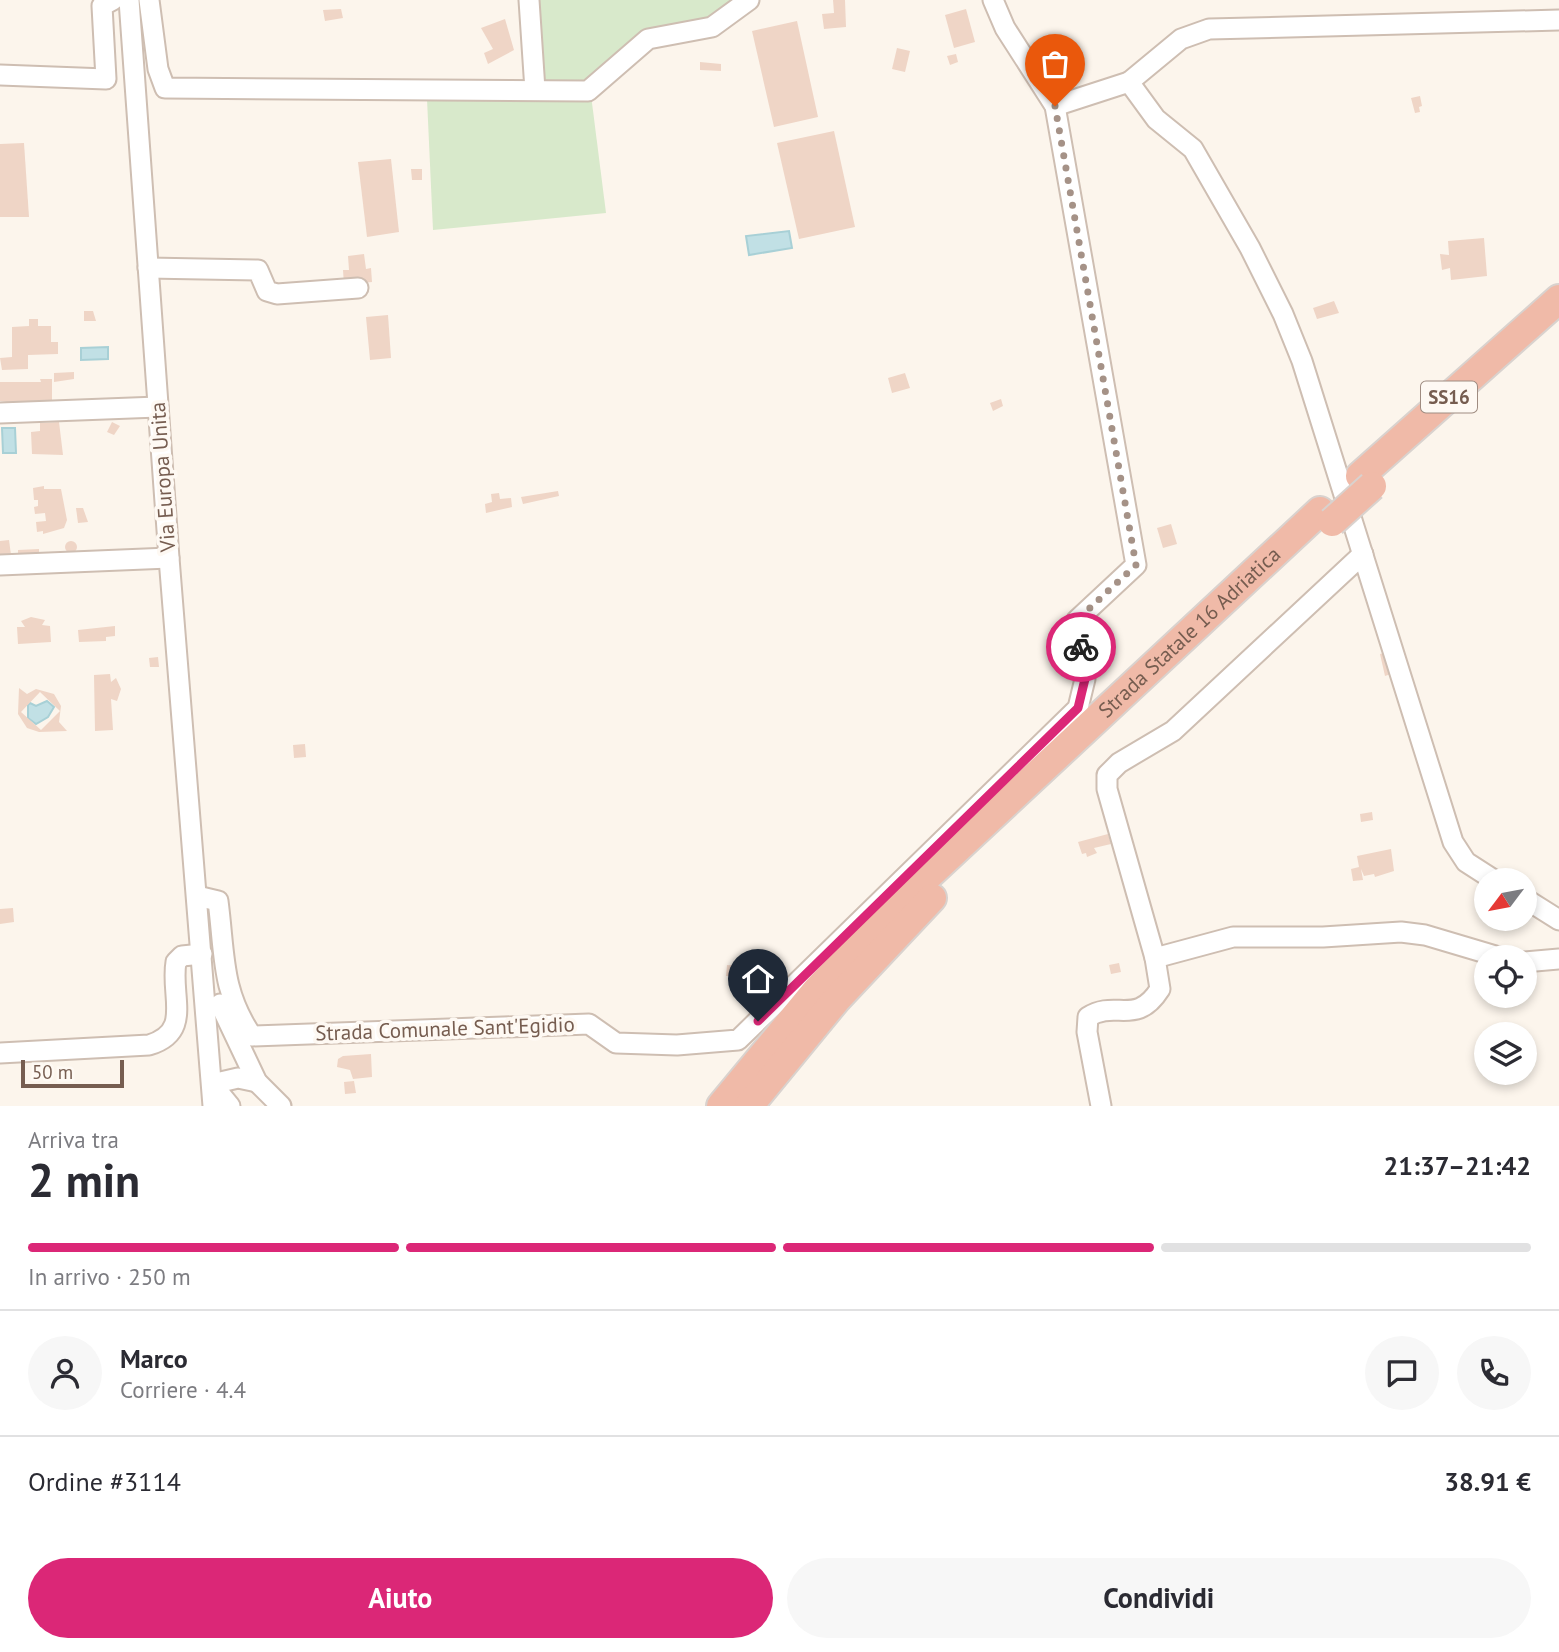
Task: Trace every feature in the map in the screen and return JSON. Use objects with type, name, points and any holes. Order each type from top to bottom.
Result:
[{"type":"highway","name":"Strada Statale 16 Adriatica","points":[[721,1106],[817,990],[916,887],[1366,481],[1548,324],[1559,299]]},
{"type":"highway","name":"Strada Statale 16 Adriatica","points":[[749,1106],[836,1000],[931,900],[1326,517]]},
{"type":"street","points":[[0,75],[106,79],[102,6],[113,0]]},
{"type":"street","name":"Via Europa Unita","points":[[129,0],[169,558],[214,1106]]},
{"type":"street","points":[[149,0],[158,69],[165,88],[535,90],[588,90],[648,39],[712,27],[750,0]]},
{"type":"street","points":[[529,0],[535,90]]},
{"type":"street","name":"Strada Comunale Sant'Egidio","points":[[197,896],[218,901],[227,986],[237,1014],[252,1036],[589,1024],[616,1043],[677,1045],[738,1040],[1078,708],[1085,679],[1077,620],[1136,565],[1055,106],[1004,28],[993,0]]},
{"type":"street","points":[[1055,106],[1129,82],[1181,39],[1209,29],[1559,20]]},
{"type":"street","points":[[1129,82],[1156,119],[1193,149],[1272,292],[1302,361],[1453,842],[1466,862],[1475,868]]},
{"type":"street","points":[[148,268],[258,270],[267,291],[277,294],[359,288]]},
{"type":"street","points":[[0,413],[158,407]]},
{"type":"street","points":[[1101,1106],[1087,1032],[1088,1017],[1096,1012],[1138,1010],[1151,1004],[1160,989],[1155,958],[1107,789],[1107,775],[1119,763],[1173,730],[1363,554]]},
{"type":"street","points":[[0,565],[169,558]]},
{"type":"street","points":[[1537,906],[1559,920]]},
{"type":"street","points":[[1155,958],[1233,937],[1323,937],[1401,932],[1425,935],[1474,950]]},
{"type":"street","points":[[0,1054],[149,1045],[165,1040],[174,1029],[177,1016],[176,962],[182,957],[202,954],[237,1044],[257,1082],[281,1106]]},
{"type":"street","points":[[1537,961],[1559,959]]},
{"type":"street","points":[[230,1106],[212,1084],[238,1078],[257,1082]]},
{"type":"green space","points":[[535,0],[737,0],[708,20],[643,33],[583,84],[540,84]]},
{"type":"green space","points":[[591,95],[606,213],[433,230],[427,99]]},
{"type":"water","points":[[789,231],[792,248],[749,255],[746,236]]},
{"type":"water","points":[[108,347],[108,359],[81,360],[81,348]]},
{"type":"water","points":[[2,428],[15,428],[16,453],[3,453]]},
{"type":"water","points":[[47,701],[54,707],[48,717],[36,724],[28,718],[30,703],[36,706]]},
{"type":"building","points":[[833,0],[845,0],[846,27],[824,29],[822,14],[834,13]]},
{"type":"building","points":[[341,9],[343,18],[325,21],[323,10]]},
{"type":"building","points":[[966,9],[975,42],[954,48],[945,15]]},
{"type":"building","points":[[505,19],[514,50],[488,64],[484,53],[493,49],[481,28]]},
{"type":"building","points":[[797,21],[818,117],[774,127],[752,31]]},
{"type":"building","points":[[897,48],[910,51],[905,72],[892,69]]},
{"type":"building","points":[[956,54],[958,62],[950,65],[947,56]]},
{"type":"building","points":[[700,62],[721,64],[721,71],[700,70]]},
{"type":"building","points":[[1420,96],[1422,106],[1419,107],[1420,112],[1415,113],[1411,98]]},
{"type":"building","points":[[834,131],[855,227],[799,239],[777,143]]},
{"type":"building","points":[[24,143],[29,217],[0,217],[0,144]]},
{"type":"building","points":[[391,159],[399,232],[367,237],[358,162]]},
{"type":"building","points":[[411,169],[422,169],[422,180],[412,180]]},
{"type":"building","points":[[1484,238],[1487,276],[1451,280],[1450,268],[1442,270],[1440,254],[1449,255],[1448,241]]},
{"type":"building","points":[[364,254],[366,269],[371,268],[372,282],[344,285],[343,270],[349,270],[348,256]]},
{"type":"building","points":[[1334,301],[1339,313],[1317,319],[1313,308]]},
{"type":"building","points":[[84,311],[93,311],[96,321],[84,321]]},
{"type":"building","points":[[388,315],[391,358],[370,360],[366,317]]},
{"type":"building","points":[[29,319],[38,319],[38,326],[51,326],[51,342],[58,342],[58,354],[28,355],[28,369],[2,370],[0,358],[12,357],[12,327],[29,326]]},
{"type":"building","points":[[74,372],[74,379],[54,382],[54,373]]},
{"type":"building","points":[[905,373],[910,388],[892,393],[888,378]]},
{"type":"building","points":[[40,379],[52,379],[52,401],[0,401],[0,382],[41,382]]},
{"type":"building","points":[[1001,399],[1003,406],[993,411],[990,403]]},
{"type":"building","points":[[59,422],[63,455],[32,454],[31,432],[40,431],[40,423]]},
{"type":"building","points":[[112,422],[120,426],[114,435],[107,432]]},
{"type":"building","points":[[44,486],[44,489],[61,489],[67,520],[64,528],[43,534],[43,531],[37,532],[36,522],[46,521],[45,513],[35,514],[34,507],[38,506],[38,500],[34,500],[33,488]]},
{"type":"building","points":[[558,491],[559,496],[523,504],[521,497]]},
{"type":"building","points":[[499,493],[500,499],[511,498],[512,507],[486,513],[485,504],[492,502],[491,494]]},
{"type":"building","points":[[76,508],[83,508],[88,522],[78,523]]},
{"type":"building","points":[[1171,524],[1177,544],[1163,548],[1157,528]]},
{"type":"building","points":[[9,540],[11,555],[0,556],[0,541]]},
{"type":"building","points":[[66,542],[76,542],[76,552],[66,552]]},
{"type":"building","points":[[39,549],[39,554],[18,555],[18,550]]},
{"type":"building","points":[[31,617],[45,620],[42,625],[50,626],[51,642],[18,644],[17,627],[25,627],[21,621]]},
{"type":"building","points":[[115,626],[115,636],[106,637],[106,641],[79,642],[78,630]]},
{"type":"building","points":[[1389,652],[1394,673],[1385,676],[1380,654]]},
{"type":"building","points":[[158,657],[159,667],[150,667],[149,658]]},
{"type":"building","points":[[110,674],[111,682],[116,678],[121,689],[117,701],[111,699],[113,730],[95,731],[94,675]]},
{"type":"building","points":[[19,688],[27,694],[36,689],[54,694],[61,706],[59,722],[67,731],[39,732],[27,728],[18,714]],"holes":[[[40,692],[60,711],[41,730],[21,712]]]},
{"type":"building","points":[[305,744],[306,757],[294,758],[293,745]]},
{"type":"building","points":[[1372,812],[1373,820],[1361,822],[1360,814]]},
{"type":"building","points":[[1108,834],[1111,844],[1094,848],[1097,853],[1087,857],[1086,853],[1082,854],[1078,842]]},
{"type":"building","points":[[1391,849],[1394,871],[1375,877],[1374,874],[1364,876],[1361,869],[1363,880],[1353,881],[1351,869],[1359,867],[1357,856]]},
{"type":"building","points":[[13,908],[14,922],[0,924],[0,909]]},
{"type":"building","points":[[1119,963],[1121,972],[1111,974],[1109,965]]},
{"type":"building","points":[[727,965],[746,966],[745,977],[726,976]]},
{"type":"building","points":[[371,1054],[372,1077],[353,1079],[350,1070],[337,1067],[338,1059],[343,1056]]},
{"type":"building","points":[[354,1081],[356,1093],[345,1094],[344,1082]]},
{"type":"way so far","points":[[1055,106],[1136,565],[1077,620],[1081,647]]},
{"type":"route","points":[[758,1021],[1078,708],[1085,679],[1081,647]]}]
